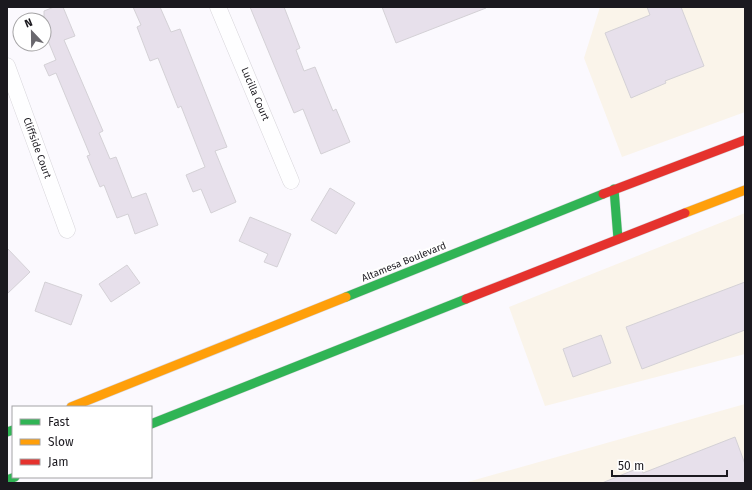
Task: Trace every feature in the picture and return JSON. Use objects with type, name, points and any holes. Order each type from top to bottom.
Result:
[{"type":"main road","name":"Altamesa Boulevard","points":[[73,406],[614,189],[745,140]]},
{"type":"main road","points":[[614,189],[618,238]]},
{"type":"main road","points":[[152,424],[618,238],[745,190]]},
{"type":"street","name":"Lucilla Court","points":[[218,7],[292,181]]},
{"type":"street","name":"Cliffside Court","points":[[7,66],[67,230]]},
{"type":"shaded area","points":[[600,7],[745,7],[745,112],[622,157],[584,58]]},
{"type":"shaded area","points":[[745,213],[745,354],[545,406],[509,307]]},
{"type":"shaded area","points":[[745,404],[745,483],[464,483]]},
{"type":"building","points":[[54,7],[63,7],[75,36],[64,40],[103,131],[99,133],[110,159],[116,157],[132,198],[146,193],[158,225],[135,234],[128,214],[117,218],[104,185],[100,187],[87,156],[90,155],[56,73],[49,76],[44,65],[56,60],[52,50],[52,12],[44,11]]},
{"type":"building","points":[[133,7],[160,7],[171,32],[180,29],[227,147],[215,151],[236,202],[211,213],[201,189],[193,192],[186,175],[205,167],[181,106],[178,108],[158,58],[150,61],[137,27],[141,25]]},
{"type":"building","points":[[250,7],[284,7],[300,48],[296,50],[304,71],[315,67],[333,111],[336,109],[350,142],[321,154],[303,109],[294,113]]},
{"type":"building","points":[[382,7],[485,7],[486,8],[396,43]]},
{"type":"building","points":[[647,7],[681,7],[704,66],[665,81],[666,83],[631,98],[605,33],[650,15]]},
{"type":"building","points":[[330,188],[355,203],[336,234],[311,220]]},
{"type":"building","points":[[250,217],[291,234],[277,267],[264,262],[268,254],[239,241]]},
{"type":"building","points":[[7,248],[30,272],[7,294]]},
{"type":"building","points":[[127,265],[140,283],[111,302],[99,284]]},
{"type":"building","points":[[45,282],[82,295],[71,325],[35,311]]},
{"type":"building","points":[[745,282],[745,330],[642,369],[626,327]]},
{"type":"building","points":[[601,335],[611,363],[573,377],[563,349]]},
{"type":"building","points":[[735,437],[745,464],[745,483],[602,483],[641,467],[643,473]]},
{"type":"traffic: fast","points":[[614,189],[618,239]]},
{"type":"traffic: fast","points":[[346,297],[603,194]]},
{"type":"traffic: fast","points":[[152,424],[466,299]]},
{"type":"traffic: fast","points":[[7,432],[12,430]]},
{"type":"traffic: fast","points":[[7,480],[12,478]]},
{"type":"traffic: slow","points":[[685,213],[745,190]]},
{"type":"traffic: slow","points":[[74,406],[346,297]]},
{"type":"traffic: jam","points":[[603,194],[745,140]]},
{"type":"traffic: jam","points":[[466,299],[685,213]]}]
